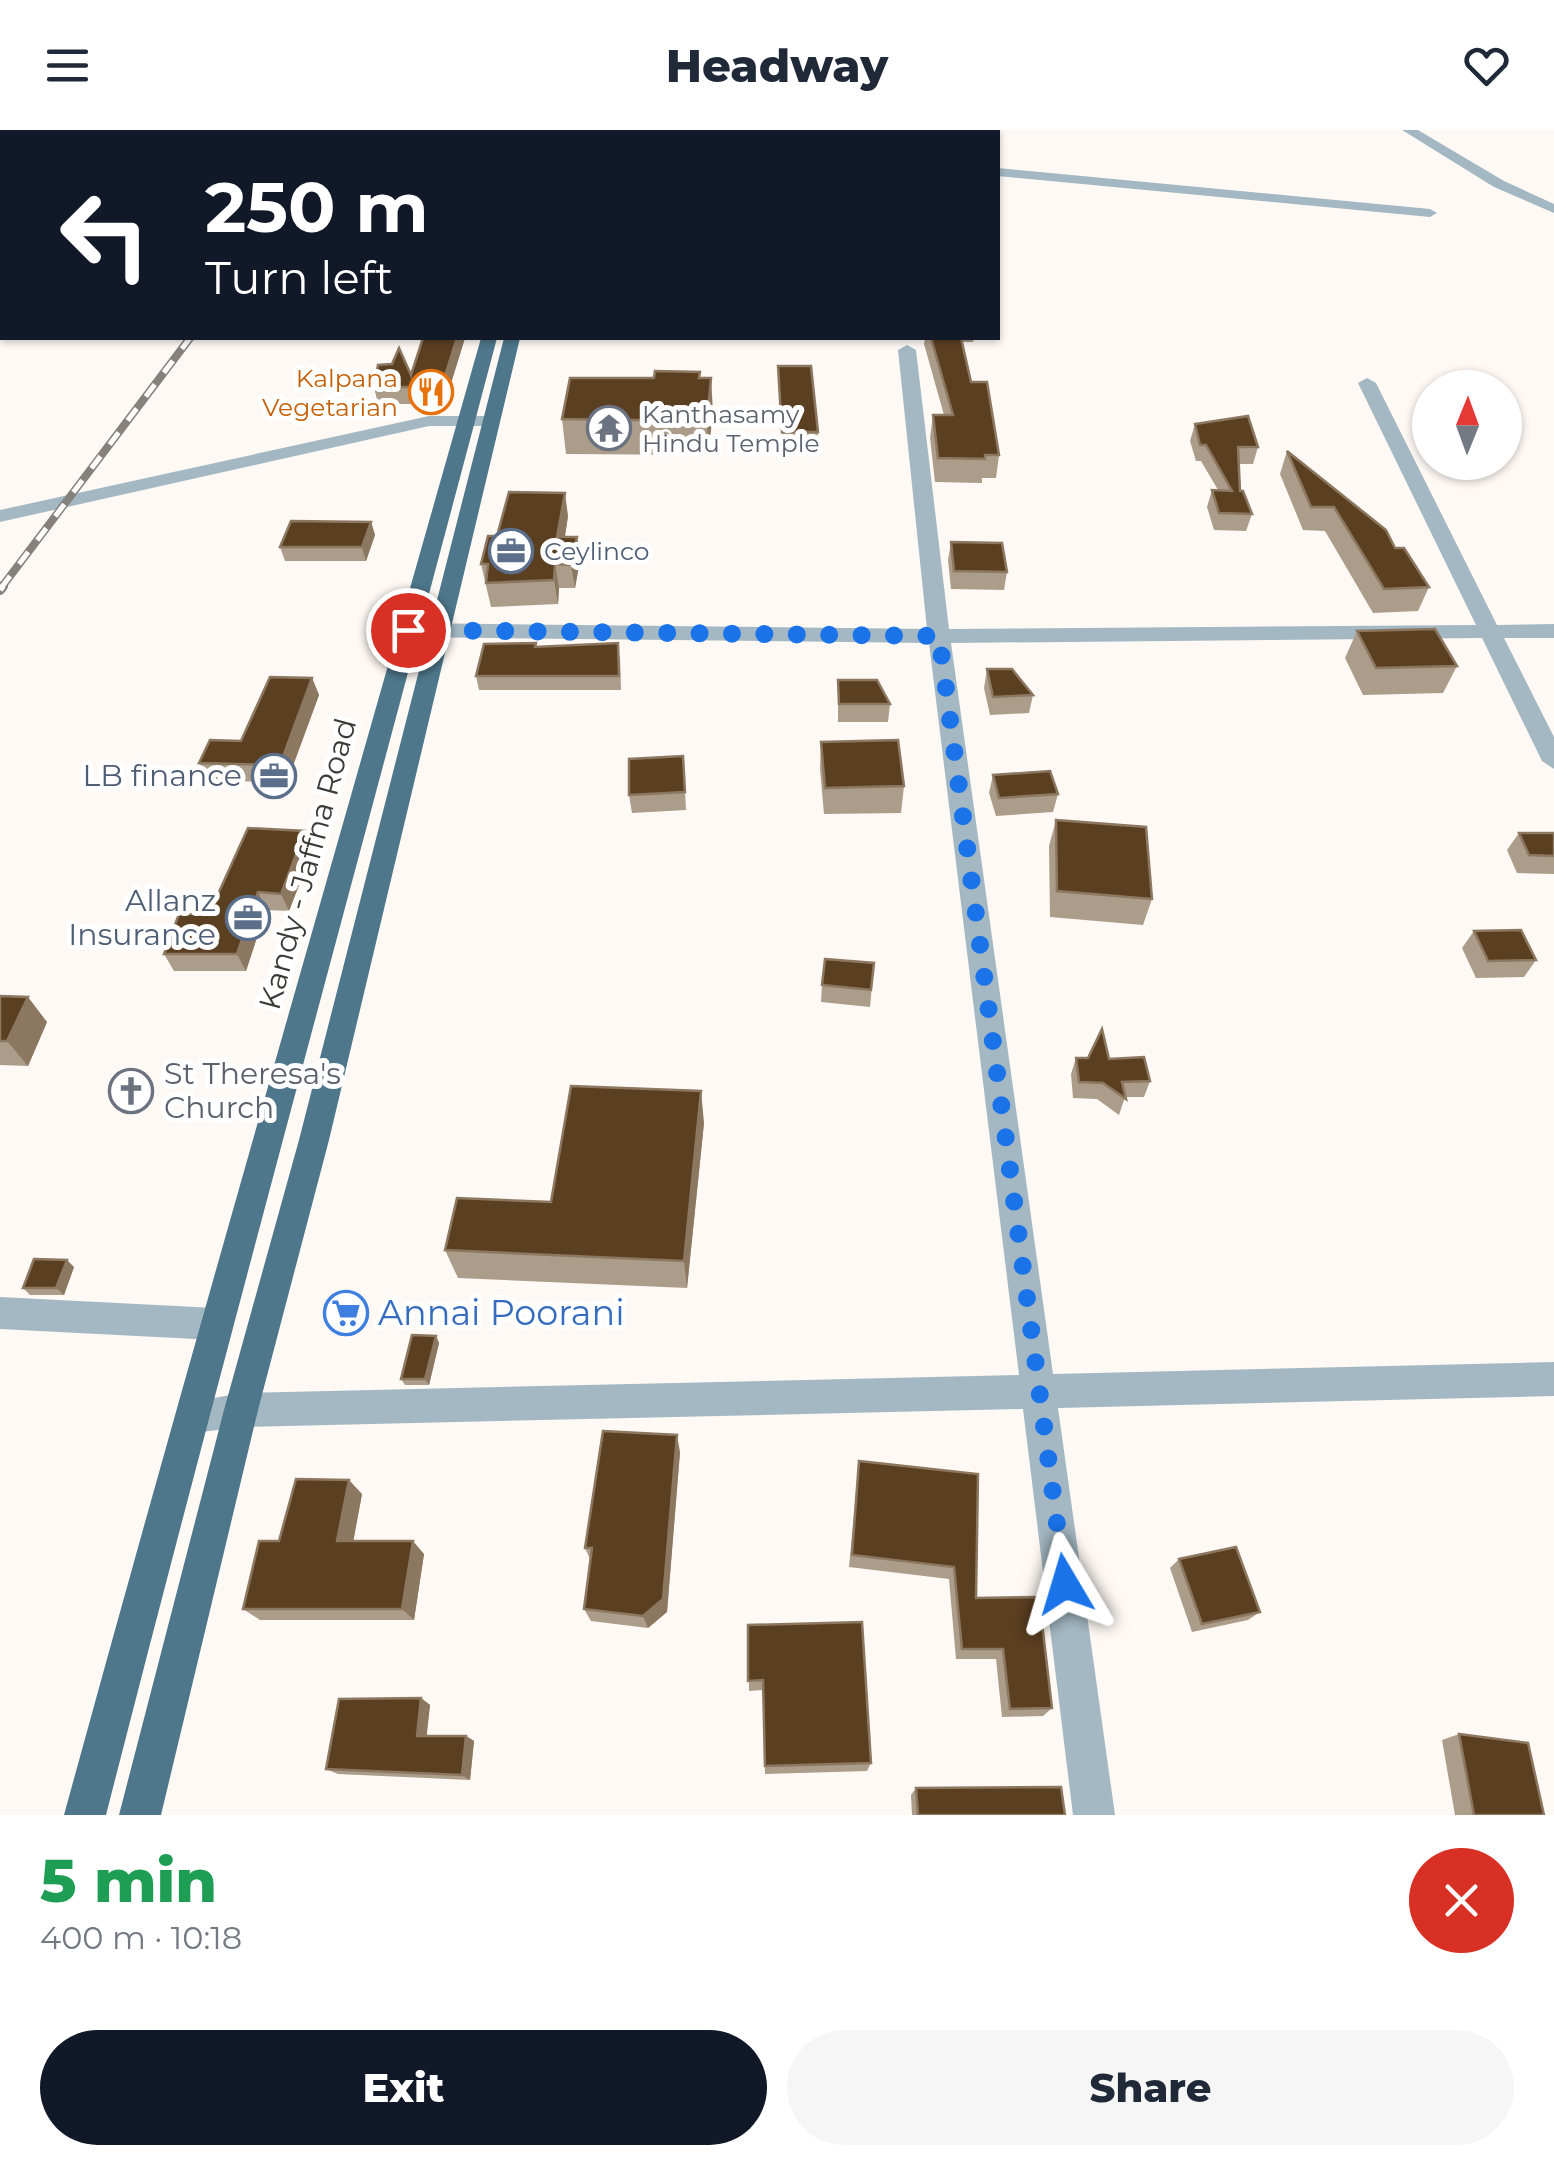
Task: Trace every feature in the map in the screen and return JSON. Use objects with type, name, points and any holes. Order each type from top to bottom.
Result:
[{"type":"highway","name":"Kandy - Jaffna Road","points":[[140,1815],[241,1410],[314,1140],[439,631],[478,421],[488,340]]},
{"type":"highway","name":"Kandy - Jaffna Road","points":[[85,1815],[194,1416],[215,1324],[270,1141],[408,630],[478,421],[511,340]]},
{"type":"street","points":[[1410,130],[1499,184],[1554,209]]},
{"type":"street","points":[[1000,172],[1430,213]]},
{"type":"street","points":[[907,350],[939,636],[1094,1815]]},
{"type":"street","points":[[1366,384],[1554,760]]},
{"type":"street","points":[[0,516],[428,422],[478,421]]},
{"type":"street","points":[[408,630],[939,636],[1554,630]]},
{"type":"street","points":[[0,1313],[215,1324]]},
{"type":"street","points":[[194,1416],[241,1410],[1554,1379]]},
{"type":"building","points":[[422,340],[456,340],[444,379],[413,379],[417,387],[374,387],[378,365],[392,364],[399,348],[411,375]]},
{"type":"building","points":[[932,340],[961,340],[971,382],[987,382],[999,455],[985,455],[985,459],[938,458],[933,415],[953,415]]},
{"type":"building","points":[[778,366],[811,366],[818,432],[782,432]]},
{"type":"building","points":[[655,371],[700,372],[699,378],[711,378],[707,421],[562,419],[570,378],[654,378]]},
{"type":"building","points":[[1248,416],[1258,447],[1238,447],[1240,491],[1252,514],[1219,513],[1212,490],[1232,491],[1206,445],[1200,445],[1195,424]]},
{"type":"building","points":[[1287,451],[1386,530],[1395,548],[1404,548],[1429,587],[1384,589],[1334,507],[1311,507]]},
{"type":"building","points":[[509,492],[565,493],[557,537],[577,537],[571,565],[555,564],[554,580],[486,583],[488,564],[481,564],[488,536],[497,536]]},
{"type":"building","points":[[291,521],[371,522],[362,547],[280,547]]},
{"type":"building","points":[[951,542],[1002,543],[1007,572],[954,571]]},
{"type":"building","points":[[1435,629],[1457,666],[1376,668],[1357,631]]},
{"type":"building","points":[[536,643],[535,647],[618,643],[619,676],[476,676],[484,644]]},
{"type":"building","points":[[987,669],[1012,669],[1033,695],[993,697]]},
{"type":"building","points":[[270,677],[312,678],[280,765],[199,763],[210,740],[241,741]]},
{"type":"building","points":[[838,680],[877,680],[890,704],[839,704]]},
{"type":"building","points":[[898,740],[904,786],[825,788],[821,742]]},
{"type":"building","points":[[683,756],[685,792],[629,795],[629,759]]},
{"type":"building","points":[[1050,771],[1058,794],[999,798],[993,775]]},
{"type":"building","points":[[1056,820],[1146,827],[1152,899],[1057,891]]},
{"type":"building","points":[[248,828],[305,831],[281,894],[258,892],[237,954],[164,954],[179,914],[209,914]]},
{"type":"building","points":[[1519,833],[1554,833],[1554,856],[1529,855]]},
{"type":"building","points":[[1521,930],[1536,960],[1488,961],[1474,931]]},
{"type":"building","points":[[825,959],[874,963],[871,990],[822,985]]},
{"type":"building","points":[[0,996],[28,997],[7,1041],[0,1041]]},
{"type":"building","points":[[1102,1029],[1109,1059],[1144,1057],[1150,1081],[1122,1082],[1126,1099],[1103,1083],[1079,1082],[1076,1058],[1088,1058]]},
{"type":"building","points":[[571,1086],[701,1091],[684,1261],[445,1250],[457,1198],[551,1202]]},
{"type":"building","points":[[34,1259],[67,1260],[56,1288],[23,1288]]},
{"type":"building","points":[[412,1335],[436,1336],[425,1379],[401,1379]]},
{"type":"building","points":[[603,1431],[677,1435],[663,1599],[643,1616],[584,1609],[592,1548],[585,1548]]},
{"type":"building","points":[[859,1461],[978,1474],[976,1598],[1039,1597],[1052,1708],[1010,1709],[1003,1649],[962,1649],[954,1567],[852,1555]]},
{"type":"building","points":[[296,1479],[349,1480],[337,1541],[413,1541],[402,1609],[243,1609],[259,1541],[279,1541]]},
{"type":"building","points":[[1236,1547],[1260,1612],[1202,1624],[1179,1559]]},
{"type":"building","points":[[862,1622],[871,1763],[765,1766],[763,1680],[748,1681],[748,1625]]},
{"type":"building","points":[[421,1698],[417,1736],[466,1736],[462,1775],[326,1769],[339,1699]]},
{"type":"building","points":[[1459,1734],[1528,1743],[1544,1815],[1474,1815]]},
{"type":"building","points":[[1061,1787],[1065,1815],[918,1815],[916,1788]]},
{"type":"railway","points":[[1,588],[188,340]]},
{"type":"railway","points":[[0,590],[3,586]]},
{"type":"place","name":"Kalpana Vegetarian","points":[[431,392]]},
{"type":"place","name":"Kanthasamy Hindu Temple","points":[[609,428]]},
{"type":"place","name":"Ceylinco","points":[[511,551]]},
{"type":"place","name":"LB finance","points":[[274,776]]},
{"type":"place","name":"Allanz Insurance","points":[[248,918]]},
{"type":"place","name":"St Theresa's Church","points":[[131,1091]]},
{"type":"place","name":"Annai Poorani","points":[[346,1313]]},
{"type":"route","points":[[408,630],[939,636],[1065,1584]]}]
